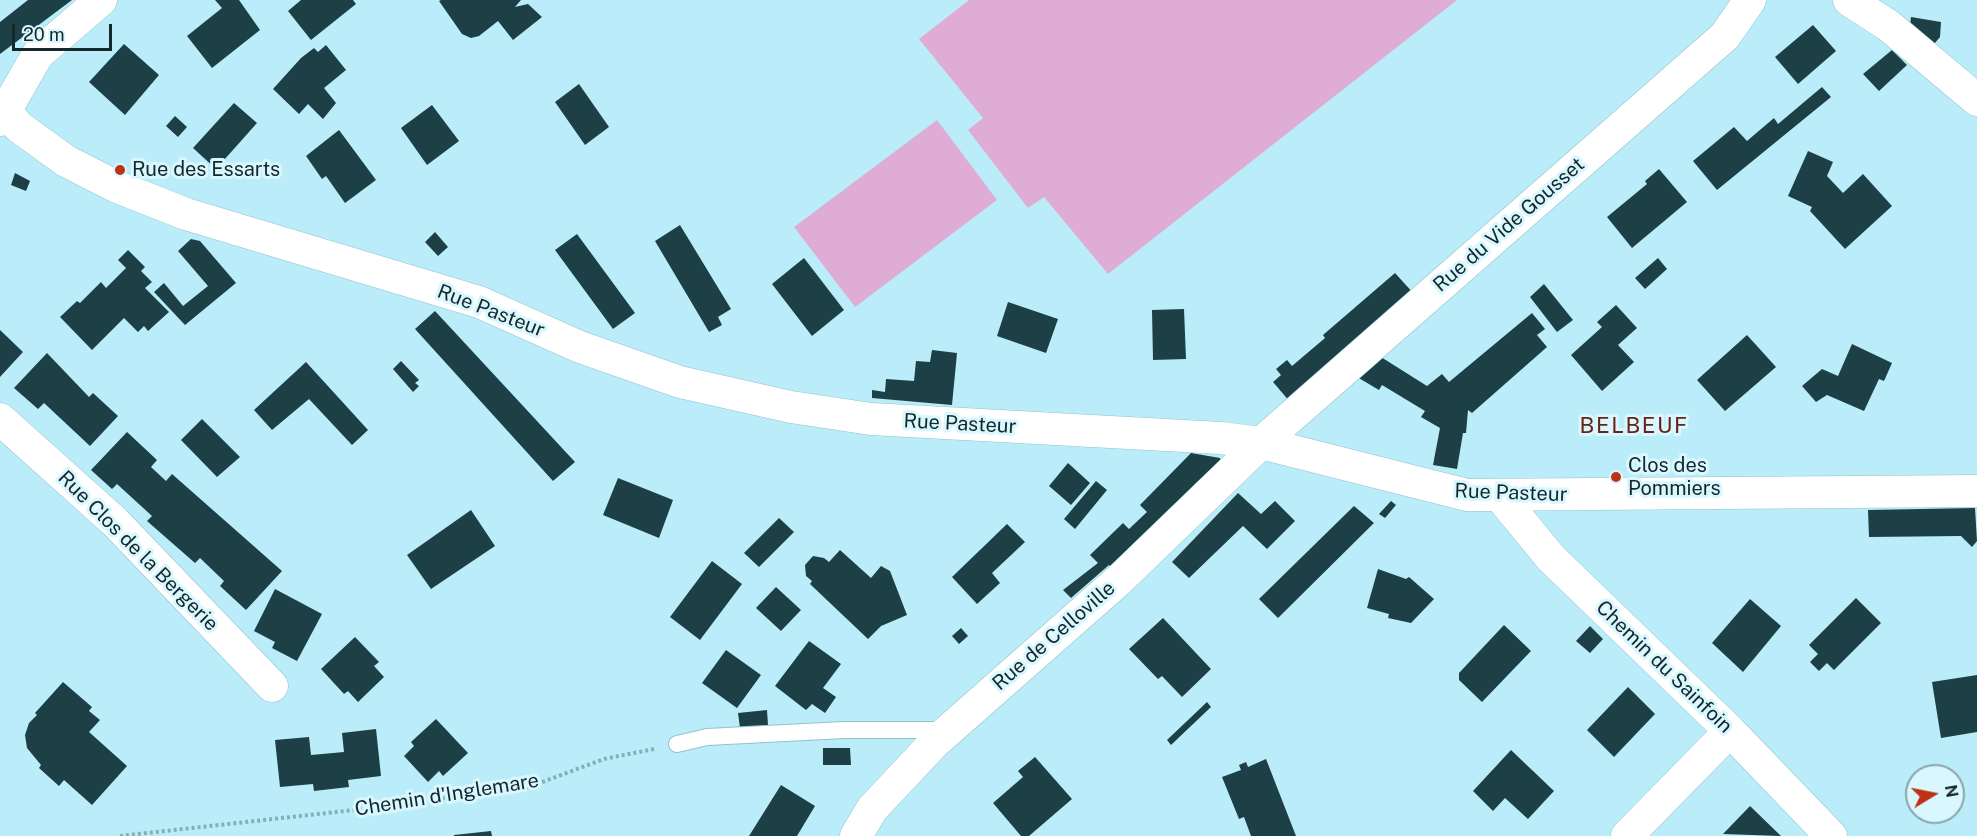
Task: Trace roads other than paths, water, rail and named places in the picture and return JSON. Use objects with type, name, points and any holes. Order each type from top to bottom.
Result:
[{"type":"street","points":[[2,112],[39,54],[101,0]]},
{"type":"street","name":"Rue du Vide Gousset","points":[[1261,443],[1725,36],[1750,0]]},
{"type":"street","points":[[1849,0],[1889,26],[1977,100]]},
{"type":"street","name":"Rue Pasteur","points":[[2,112],[66,161],[115,186],[186,214],[479,302],[580,347],[680,382],[791,407],[871,419],[1209,437],[1261,443],[1467,495],[1977,491]]},
{"type":"street","name":"Rue Clos de la Bergerie","points":[[0,419],[116,522],[272,686]]},
{"type":"street","name":"Rue de Celloville","points":[[856,836],[872,809],[948,730],[1119,580],[1261,443]]},
{"type":"street","name":"Chemin du Sainfoin","points":[[1500,496],[1551,558],[1730,731],[1831,836]]},
{"type":"street","points":[[1627,836],[1730,731]]},
{"type":"lane","points":[[677,744],[707,737],[844,730],[948,730]]},
{"type":"place","name":"Rue des Essarts","points":[[120,170]]},
{"type":"place","name":"Clos des Pommiers","points":[[1616,477]]},
{"type":"district","name":"BELBEUF","points":[[1634,426]]}]
